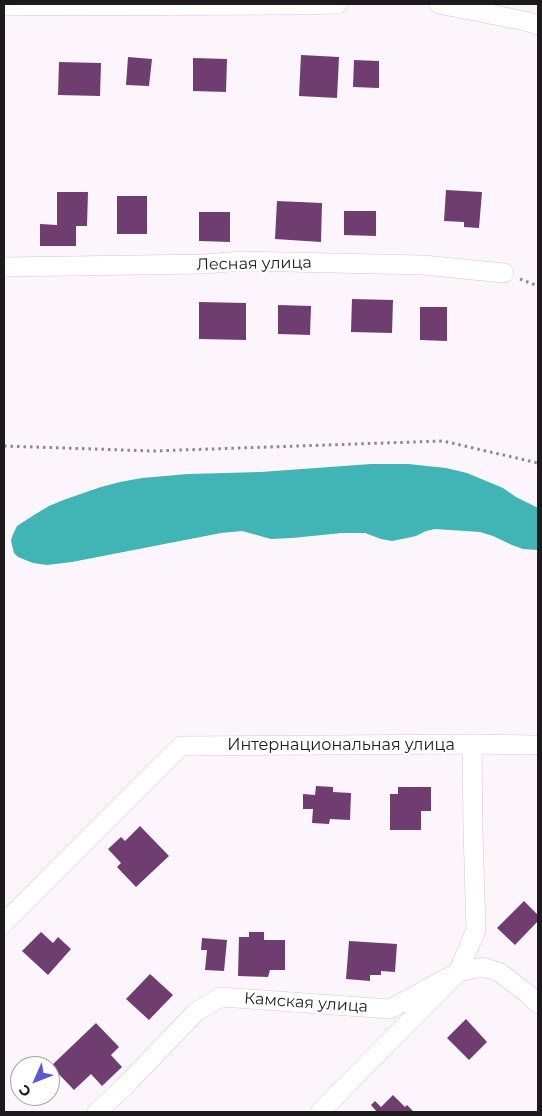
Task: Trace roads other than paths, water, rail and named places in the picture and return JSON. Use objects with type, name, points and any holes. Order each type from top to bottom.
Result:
[{"type":"street","points":[[4,6],[338,4]]},
{"type":"street","points":[[439,4],[538,25]]},
{"type":"street","name":"Лесная улица","points":[[4,267],[204,264],[242,261],[423,265],[504,273]]},
{"type":"street","points":[[472,744],[538,745]]},
{"type":"street","name":"Интернациональная улица","points":[[4,923],[181,746],[472,744],[476,930],[458,972],[320,1112]]},
{"type":"street","name":"Камская улица","points":[[97,1112],[124,1087],[196,1012],[221,997],[390,1010],[458,972],[482,967],[499,972],[538,1004]]},
{"type":"water","points":[[371,464],[408,464],[446,468],[467,473],[503,488],[538,508],[538,550],[523,549],[480,532],[435,529],[416,536],[392,541],[365,533],[271,539],[242,531],[221,533],[72,562],[47,565],[33,563],[18,557],[14,553],[12,545],[11,540],[17,526],[49,506],[120,482],[188,474],[261,472]]}]
